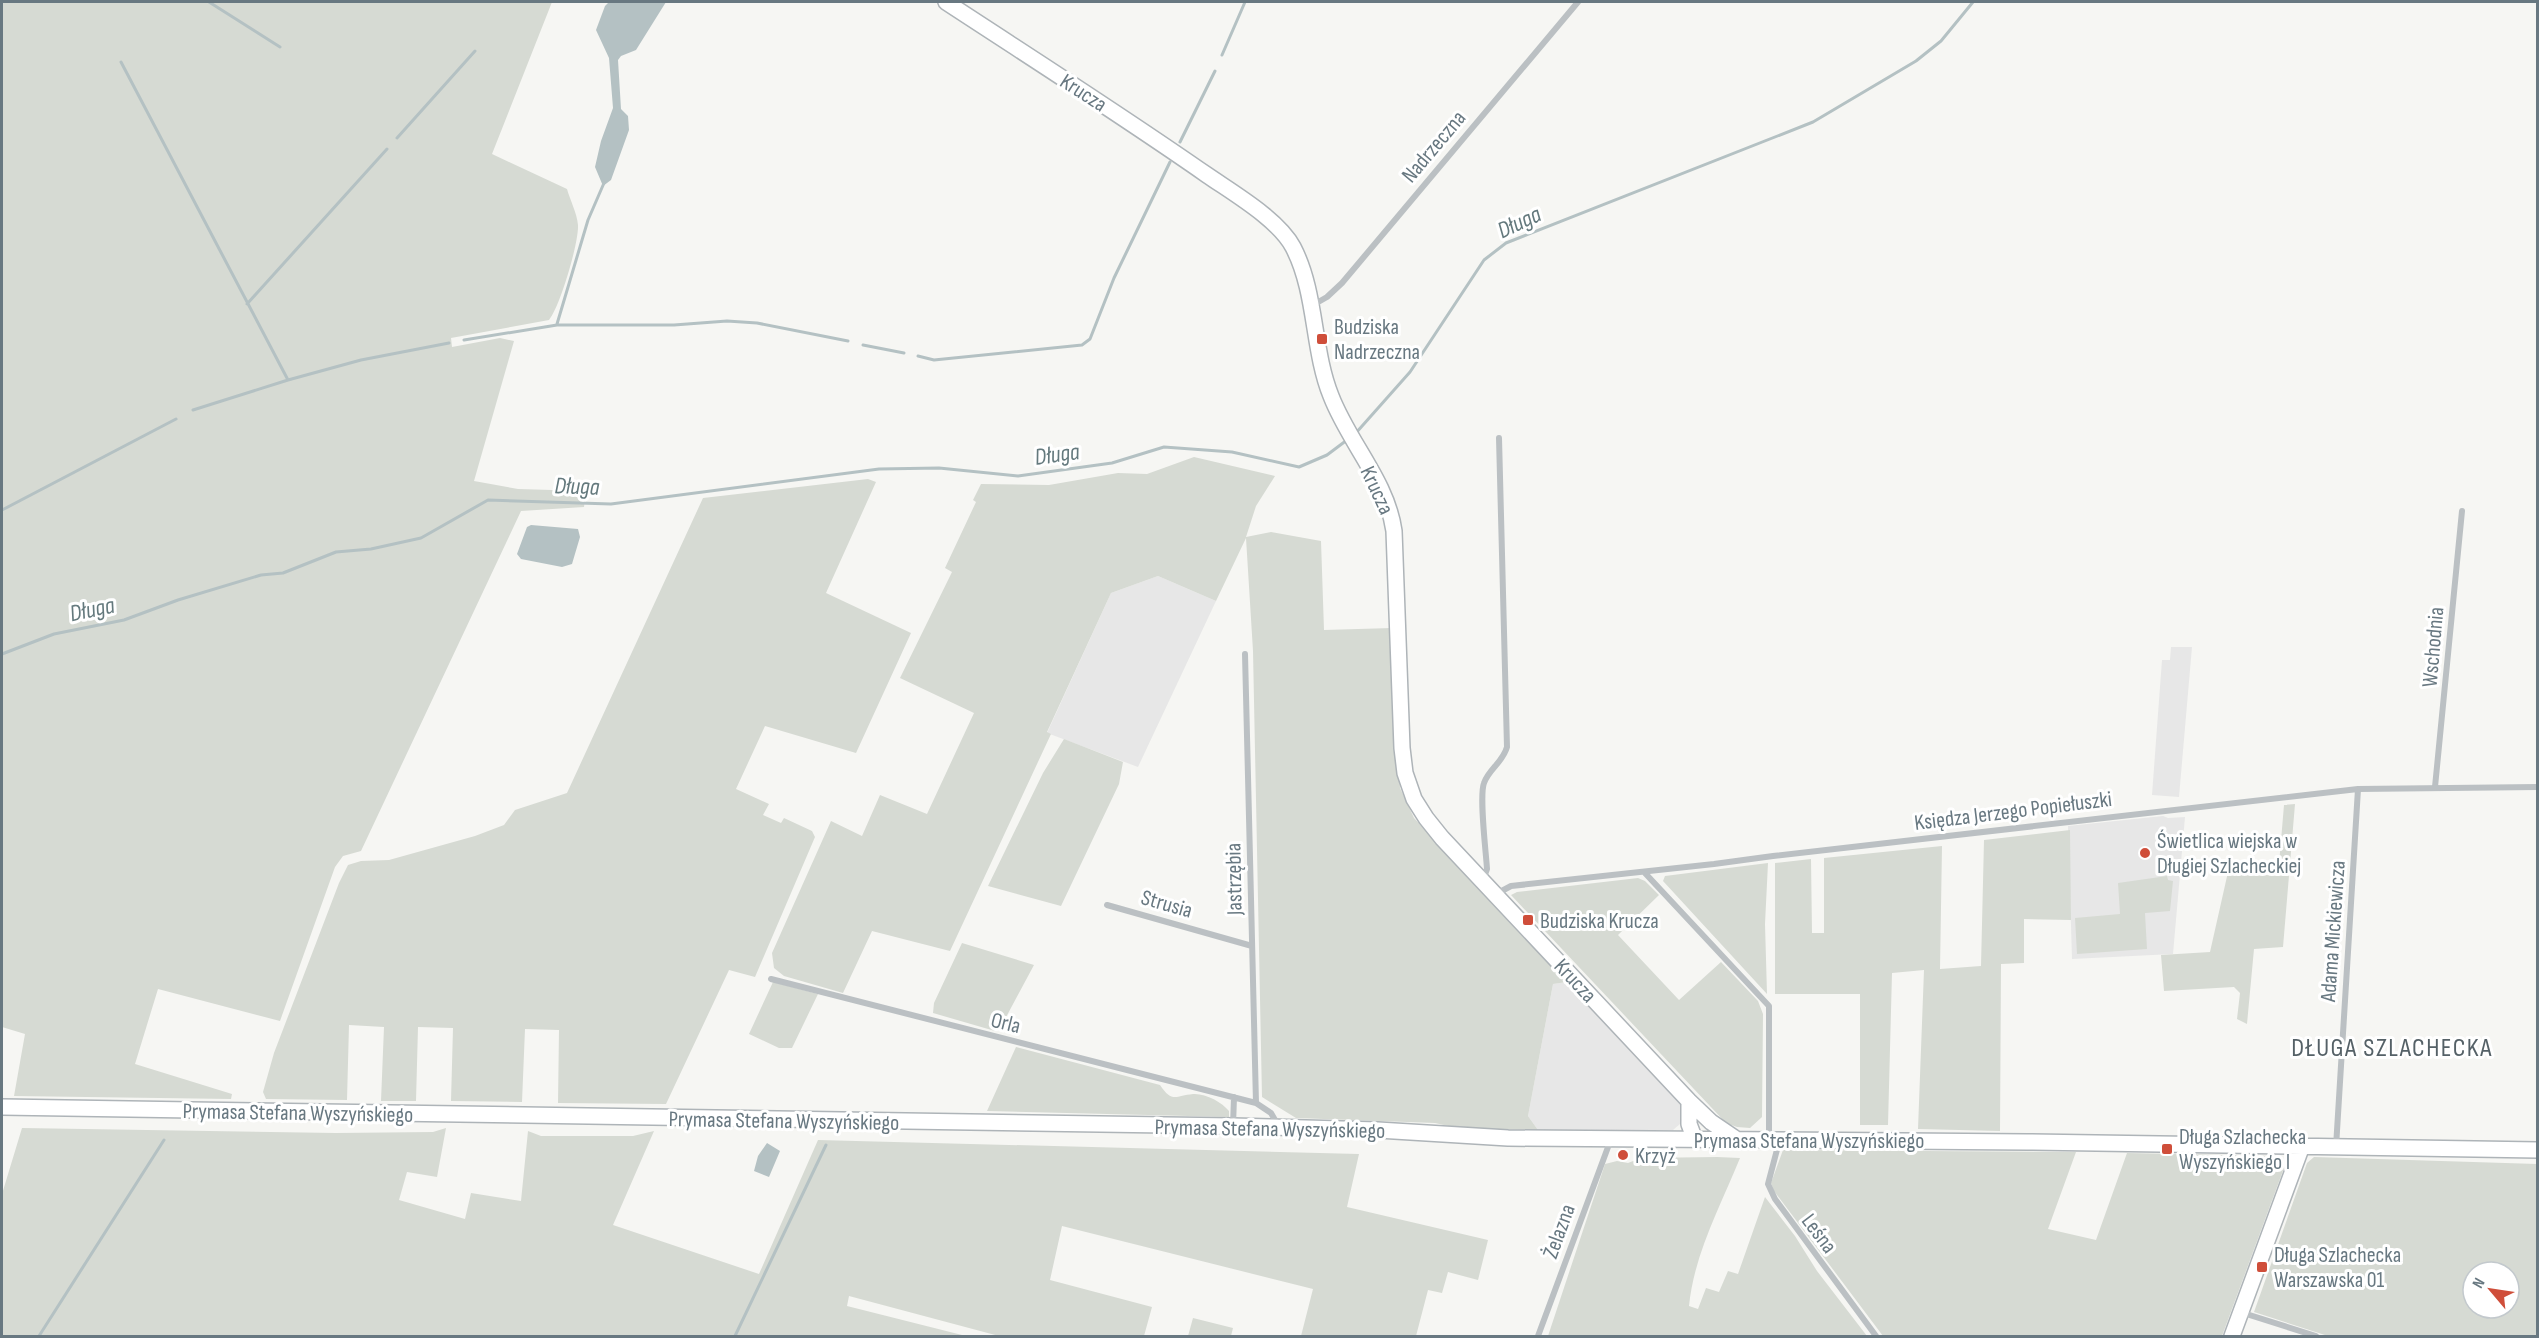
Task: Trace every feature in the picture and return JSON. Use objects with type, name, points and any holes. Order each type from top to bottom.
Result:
[{"type":"street","name":"Krucza","points":[[946,2],[1145,131],[1270,220],[1293,247],[1301,266],[1326,383],[1345,426],[1386,498],[1394,531],[1402,748],[1409,789],[1432,827],[1689,1101],[1711,1122],[1736,1139]]},
{"type":"street","name":"Nadrzeczna","points":[[1310,307],[1327,297],[1342,283],[1578,2]]},
{"type":"street","points":[[1483,880],[1487,869],[1482,789],[1487,776],[1503,759],[1507,747],[1499,438]]},
{"type":"street","name":"Wschodnia","points":[[2435,787],[2462,511]]},
{"type":"street","name":"Jastrzębia","points":[[1245,654],[1256,1102]]},
{"type":"street","name":"Księdza Jerzego Popiełuszki","points":[[1496,894],[1511,886],[2358,789],[2538,787]]},
{"type":"street","name":"Adama Mickiewicza","points":[[2336,1147],[2358,789]]},
{"type":"street","name":"Leśna","points":[[1644,872],[1769,1006],[1774,1140],[1768,1184],[1774,1199],[1876,1336]]},
{"type":"street","name":"Strusia","points":[[1107,905],[1252,946]]},
{"type":"street","name":"Orla","points":[[771,979],[1256,1102]]},
{"type":"street","points":[[1233,1126],[1234,1097]]},
{"type":"street","points":[[1689,1101],[1689,1124],[1695,1140]]},
{"type":"street","points":[[1256,1102],[1271,1113],[1279,1127]]},
{"type":"street","name":"Prymasa Stefana Wyszyńskiego","points":[[2,1107],[1233,1126],[1378,1130],[1508,1138],[2538,1150]]},
{"type":"street","points":[[1695,1140],[1702,1128],[1702,1111]]},
{"type":"street","name":"Żelazna","points":[[1538,1336],[1611,1138]]},
{"type":"street","points":[[2232,1336],[2302,1146]]},
{"type":"street","points":[[2240,1312],[2316,1336]]},
{"type":"shaded area","points":[[2,2],[552,2],[492,154],[567,189],[578,225],[568,274],[549,320],[451,338],[452,347],[500,338],[514,341],[474,481],[518,489],[586,491],[584,507],[521,511],[361,851],[343,856],[335,867],[280,1021],[158,989],[135,1064],[232,1094],[231,1099],[14,1096],[25,1034],[2,1027]]},
{"type":"shaded area","points":[[609,2],[666,2],[636,50],[621,56],[618,60],[621,109],[628,116],[629,130],[611,180],[603,186],[595,167],[601,141],[613,108],[609,58],[596,30],[605,6]]},
{"type":"shaded area","points":[[1194,457],[1275,476],[1256,506],[1246,537],[1271,532],[1321,541],[1324,630],[1392,628],[1400,788],[1414,818],[1567,982],[1553,984],[1528,1116],[1538,1130],[1462,1129],[1435,1123],[1296,1118],[1262,1097],[1253,651],[1246,538],[1216,601],[1158,576],[1111,593],[1047,732],[1051,734],[950,951],[872,931],[843,993],[784,976],[774,968],[772,953],[831,821],[862,836],[880,795],[927,814],[974,713],[900,678],[952,572],[945,568],[976,502],[973,500],[981,484],[1049,485],[1118,473],[1147,474]]},
{"type":"shaded area","points":[[868,479],[876,482],[826,593],[911,633],[856,753],[765,726],[736,789],[769,804],[763,815],[781,823],[784,818],[812,831],[815,837],[755,977],[729,970],[666,1104],[558,1103],[559,1030],[525,1029],[522,1102],[451,1101],[453,1028],[418,1027],[416,1101],[381,1101],[384,1027],[349,1025],[347,1100],[266,1099],[263,1092],[274,1053],[348,865],[361,861],[389,860],[475,836],[504,825],[515,810],[567,793],[703,498]]},
{"type":"shaded area","points":[[531,525],[578,529],[580,537],[572,564],[562,567],[521,559],[517,554],[527,527]]},
{"type":"shaded area","points":[[1158,576],[1216,601],[1138,767],[1047,733],[1111,593]]},
{"type":"shaded area","points":[[2171,647],[2192,647],[2179,797],[2152,795],[2162,660],[2170,660]]},
{"type":"shaded area","points":[[1064,739],[1123,762],[1119,784],[1061,906],[988,886],[1043,773]]},
{"type":"shaded area","points":[[2295,804],[2283,947],[2254,949],[2247,1024],[2237,1019],[2240,993],[2234,987],[2164,991],[2161,955],[2210,952],[2228,872],[2278,876],[2284,805]]},
{"type":"shaded area","points":[[2163,816],[2185,817],[2173,954],[2072,959],[2068,826]]},
{"type":"shaded area","points":[[2070,830],[2071,920],[2024,919],[2024,963],[2001,964],[2000,1131],[1918,1129],[1924,970],[1892,973],[1888,1125],[1860,1125],[1860,994],[1775,994],[1775,863],[1811,859],[1812,933],[1824,933],[1824,858],[1942,846],[1940,969],[1981,966],[1984,840]]},
{"type":"shaded area","points":[[1768,863],[1765,924],[1767,994],[1663,881],[1665,876]]},
{"type":"shaded area","points":[[2167,876],[2168,880],[2173,881],[2170,911],[2145,913],[2147,949],[2077,954],[2075,918],[2120,914],[2118,883]]},
{"type":"shaded area","points":[[1638,878],[1645,881],[1659,895],[1618,935],[1679,1000],[1721,962],[1758,1001],[1763,1014],[1762,1117],[1750,1128],[1726,1123],[1511,895],[1517,892]]},
{"type":"shaded area","points":[[962,943],[1034,965],[1004,1021],[995,1031],[933,1013],[934,1003]]},
{"type":"shaded area","points":[[773,982],[818,994],[792,1048],[779,1048],[749,1034]]},
{"type":"shaded area","points":[[1567,982],[1680,1102],[1683,1111],[1680,1124],[1673,1130],[1538,1130],[1528,1116],[1553,984]]},
{"type":"shaded area","points":[[1016,1047],[1160,1085],[1164,1091],[1174,1097],[1198,1094],[1208,1097],[1218,1101],[1226,1108],[1229,1111],[1229,1117],[987,1111]]},
{"type":"shaded area","points":[[22,1128],[336,1133],[433,1132],[446,1128],[437,1177],[407,1172],[399,1200],[465,1219],[471,1193],[521,1201],[528,1131],[541,1136],[633,1136],[654,1131],[613,1225],[759,1274],[818,1140],[1359,1154],[1347,1207],[1488,1240],[1478,1280],[1448,1272],[1442,1293],[1428,1290],[1416,1336],[1301,1336],[1313,1289],[1062,1226],[1050,1280],[1152,1307],[1144,1336],[999,1336],[849,1296],[847,1306],[966,1336],[2,1336],[2,1194]]},
{"type":"shaded area","points":[[767,1143],[780,1151],[769,1177],[754,1171],[758,1156]]},
{"type":"shaded area","points":[[1783,1150],[2076,1152],[2048,1229],[2096,1240],[2127,1153],[2280,1156],[2279,1163],[2284,1168],[2222,1336],[1883,1336],[1774,1191],[1771,1183]]},
{"type":"shaded area","points":[[2314,1157],[2537,1164],[2537,1336],[2328,1336],[2254,1312],[2307,1163]]},
{"type":"shaded area","points":[[1641,1158],[1740,1158],[1702,1249],[1689,1306],[1698,1309],[1706,1288],[1719,1292],[1728,1271],[1738,1274],[1765,1197],[1795,1236],[1817,1271],[1867,1336],[1548,1336],[1605,1164],[1617,1161],[1628,1163]]},
{"type":"shaded area","points":[[1193,1318],[1233,1328],[1231,1336],[1188,1336]]},
{"type":"waterway","points":[[209,2],[280,47]]},
{"type":"waterway","points":[[1222,55],[1245,2]]},
{"type":"waterway","name":"Długa","points":[[1355,434],[1410,372],[1484,260],[1506,243],[1813,122],[1916,61],[1941,41],[1973,2]]},
{"type":"waterway","points":[[397,138],[475,51]]},
{"type":"waterway","points":[[121,62],[288,380]]},
{"type":"waterway","points":[[1180,142],[1215,71]]},
{"type":"waterway","points":[[247,304],[387,149]]},
{"type":"waterway","points":[[918,356],[934,360],[1082,345],[1090,339],[1114,278],[1170,162]]},
{"type":"waterway","points":[[557,324],[588,220],[604,183]]},
{"type":"waterway","points":[[464,340],[557,325],[674,325],[727,321],[757,323],[848,341]]},
{"type":"waterway","points":[[193,410],[361,360],[449,343]]},
{"type":"waterway","points":[[863,345],[904,353]]},
{"type":"waterway","points":[[2,510],[176,419]]},
{"type":"waterway","name":"Długa","points":[[2,654],[54,634],[124,620],[178,600],[261,575],[283,573],[336,552],[371,549],[421,538],[488,500],[611,504],[879,469],[939,468],[1018,476],[1112,463],[1164,447],[1232,452],[1299,467],[1327,455],[1347,440]]},
{"type":"waterway","points":[[39,1336],[164,1140]]},
{"type":"waterway","points":[[735,1336],[826,1145]]},
{"type":"place","name":"Budziska Nadrzeczna","points":[[1322,339]]},
{"type":"place","name":"Świetlica wiejska w Długiej Szlacheckiej","points":[[2145,853]]},
{"type":"place","name":"Budziska Krucza","points":[[1528,920]]},
{"type":"place","name":"Długa Szlachecka Wyszyńskiego I","points":[[2167,1149]]},
{"type":"place","name":"Krzyż","points":[[1623,1155]]},
{"type":"place","name":"Długa Szlachecka Warszawska 01","points":[[2262,1267]]},
{"type":"district","name":"DŁUGA SZLACHECKA","points":[[2392,1047]]}]
